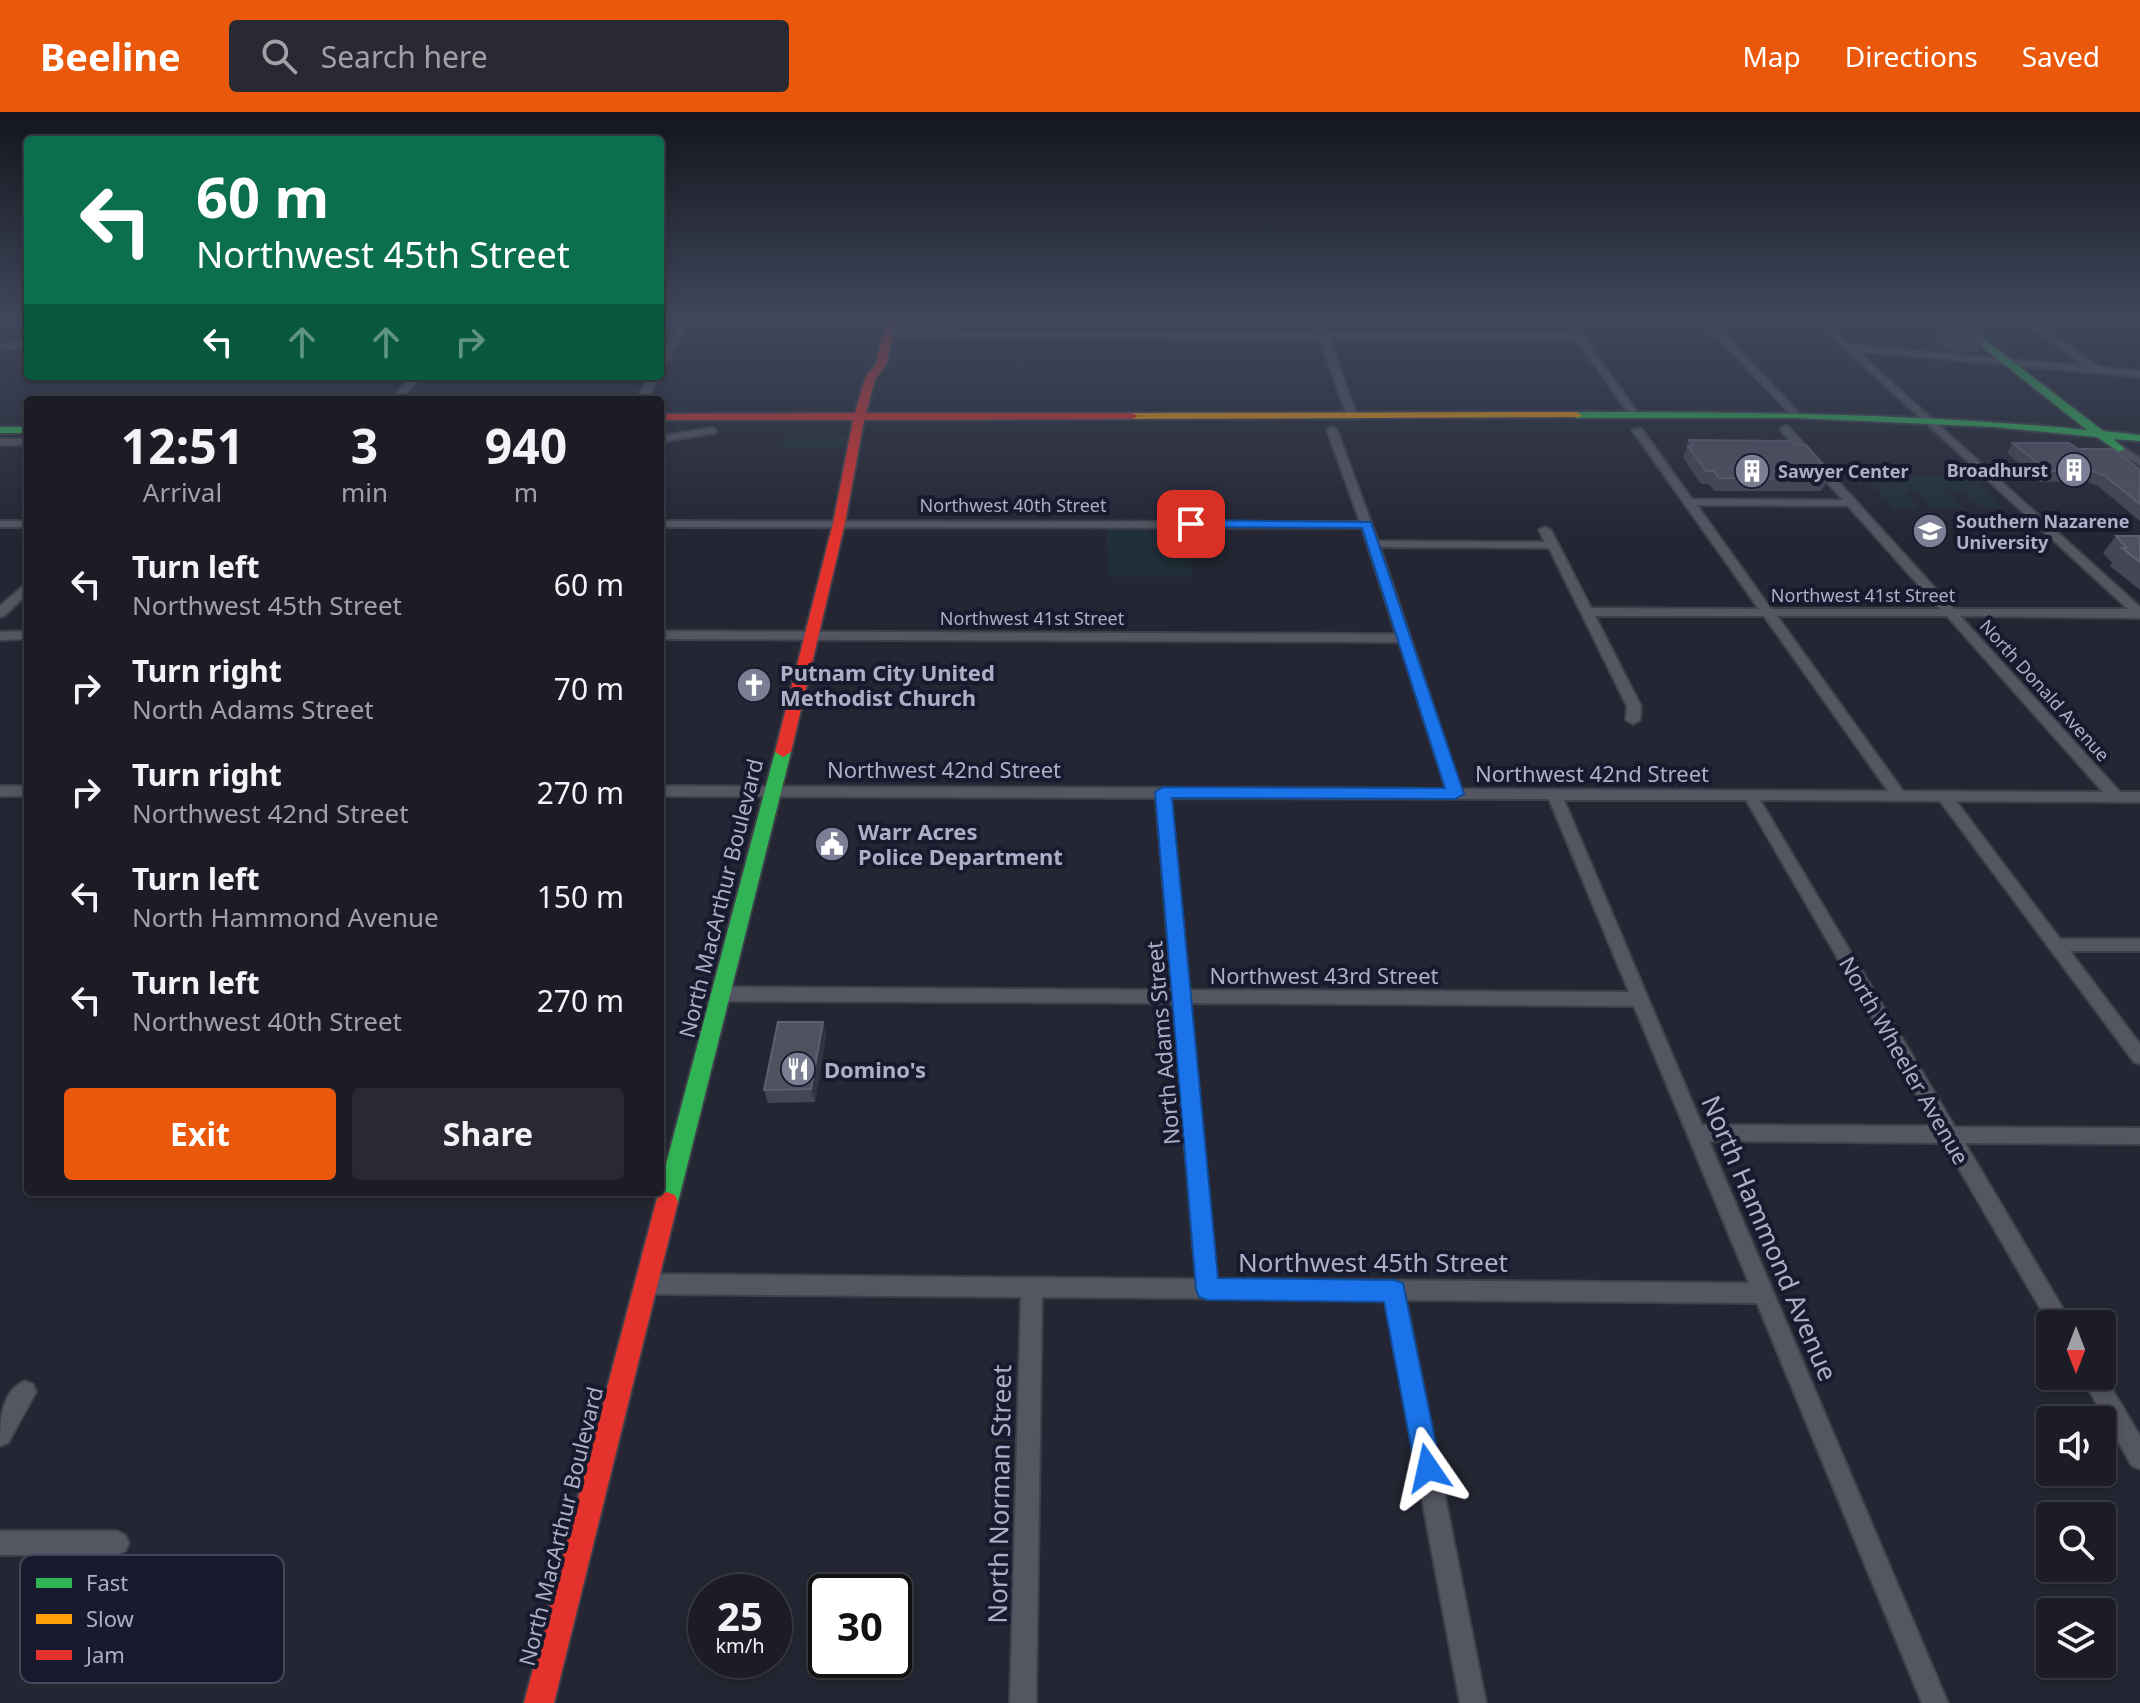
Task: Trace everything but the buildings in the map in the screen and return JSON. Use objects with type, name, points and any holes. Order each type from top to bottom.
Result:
[{"type":"main road","name":"North MacArthur Boulevard","points":[[539,1703],[839,523],[866,423],[879,393]]},
{"type":"main road","points":[[2047,393],[2119,449]]},
{"type":"main road","points":[[0,417],[24,417]]},
{"type":"main road","points":[[664,417],[866,423],[1927,420],[2140,438]]},
{"type":"main road","points":[[1790,422],[2140,451]]},
{"type":"main road","points":[[664,431],[866,423]]},
{"type":"main road","points":[[0,430],[24,430]]},
{"type":"street","points":[[1344,393],[1354,423]]},
{"type":"street","points":[[1616,393],[1688,502],[1899,796]]},
{"type":"street","name":"North Donald Avenue","points":[[1766,393],[1851,503],[2116,797]]},
{"type":"street","points":[[1898,393],[2140,614]]},
{"type":"street","points":[[1330,423],[1367,525],[1455,794]]},
{"type":"street","points":[[664,438],[712,431]]},
{"type":"street","points":[[0,442],[24,442]]},
{"type":"street","points":[[2119,449],[2140,462]]},
{"type":"street","points":[[1688,502],[1851,503]]},
{"type":"street","points":[[0,524],[24,524]]},
{"type":"street","name":"Northwest 40th Street","points":[[664,524],[1367,525]]},
{"type":"street","points":[[1545,530],[1634,706],[1633,720]]},
{"type":"street","points":[[1373,544],[1551,545]]},
{"type":"street","points":[[0,613],[24,590]]},
{"type":"street","name":"Northwest 41st Street","points":[[1587,612],[2140,614]]},
{"type":"street","points":[[0,636],[24,635]]},
{"type":"street","name":"Northwest 41st Street","points":[[664,635],[1405,638]]},
{"type":"street","points":[[0,791],[24,791]]},
{"type":"street","name":"Northwest 42nd Street","points":[[664,791],[2140,797]]},
{"type":"street","name":"North Adams Street","points":[[1163,792],[1207,1289]]},
{"type":"street","name":"North Hammond Avenue","points":[[1554,794],[1935,1703]]},
{"type":"street","name":"North Wheeler Avenue","points":[[1750,795],[2053,1310]]},
{"type":"street","points":[[1944,796],[2140,1057]]},
{"type":"street","points":[[2055,945],[2140,945]]},
{"type":"street","name":"Northwest 43rd Street","points":[[720,994],[1640,999]]},
{"type":"street","points":[[1695,1133],[2140,1136]]},
{"type":"street","name":"Northwest 45th Street","points":[[647,1284],[1762,1293]]},
{"type":"street","name":"North Norman Street","points":[[1023,1703],[1032,1287]]},
{"type":"street","points":[[1394,1291],[1473,1703]]},
{"type":"street","points":[[2100,1390],[2140,1458]]},
{"type":"street","points":[[0,1435],[25,1392]]},
{"type":"street","points":[[0,1543],[117,1543]]},
{"type":"shaded area","points":[[786,435],[842,435],[847,438],[845,448],[780,447]]},
{"type":"shaded area","points":[[1869,477],[1968,478],[1978,483],[2003,508],[1975,505],[1961,492],[1948,492],[1962,507],[1931,507],[1917,491],[1905,491],[1918,507],[1894,509]]},
{"type":"shaded area","points":[[1106,528],[1186,528],[1193,577],[1109,577]]},
{"type":"traffic: fast","points":[[2047,393],[2119,449]]},
{"type":"traffic: fast","points":[[1576,415],[1796,415],[1994,424],[2140,438]]},
{"type":"traffic: fast","points":[[0,430],[24,430]]},
{"type":"traffic: fast","points":[[667,1202],[783,752]]},
{"type":"traffic: slow","points":[[1132,416],[1576,415]]},
{"type":"traffic: jam","points":[[783,752],[839,523],[866,393]]},
{"type":"traffic: jam","points":[[664,417],[1132,416]]},
{"type":"traffic: jam","points":[[539,1703],[667,1202]]},
{"type":"place","name":"Broadhurst","points":[[2074,470]]},
{"type":"place","name":"Sawyer Center","points":[[1752,471]]},
{"type":"place","name":"Southern Nazarene University","points":[[1930,531]]},
{"type":"place","name":"Putnam City United Methodist Church","points":[[754,685]]},
{"type":"place","name":"Warr Acres Police Department","points":[[832,844]]},
{"type":"place","name":"Domino's","points":[[798,1069]]},
{"type":"route","points":[[1191,524],[1367,525],[1455,794],[1163,792],[1207,1289],[1394,1291],[1428,1468]]}]
